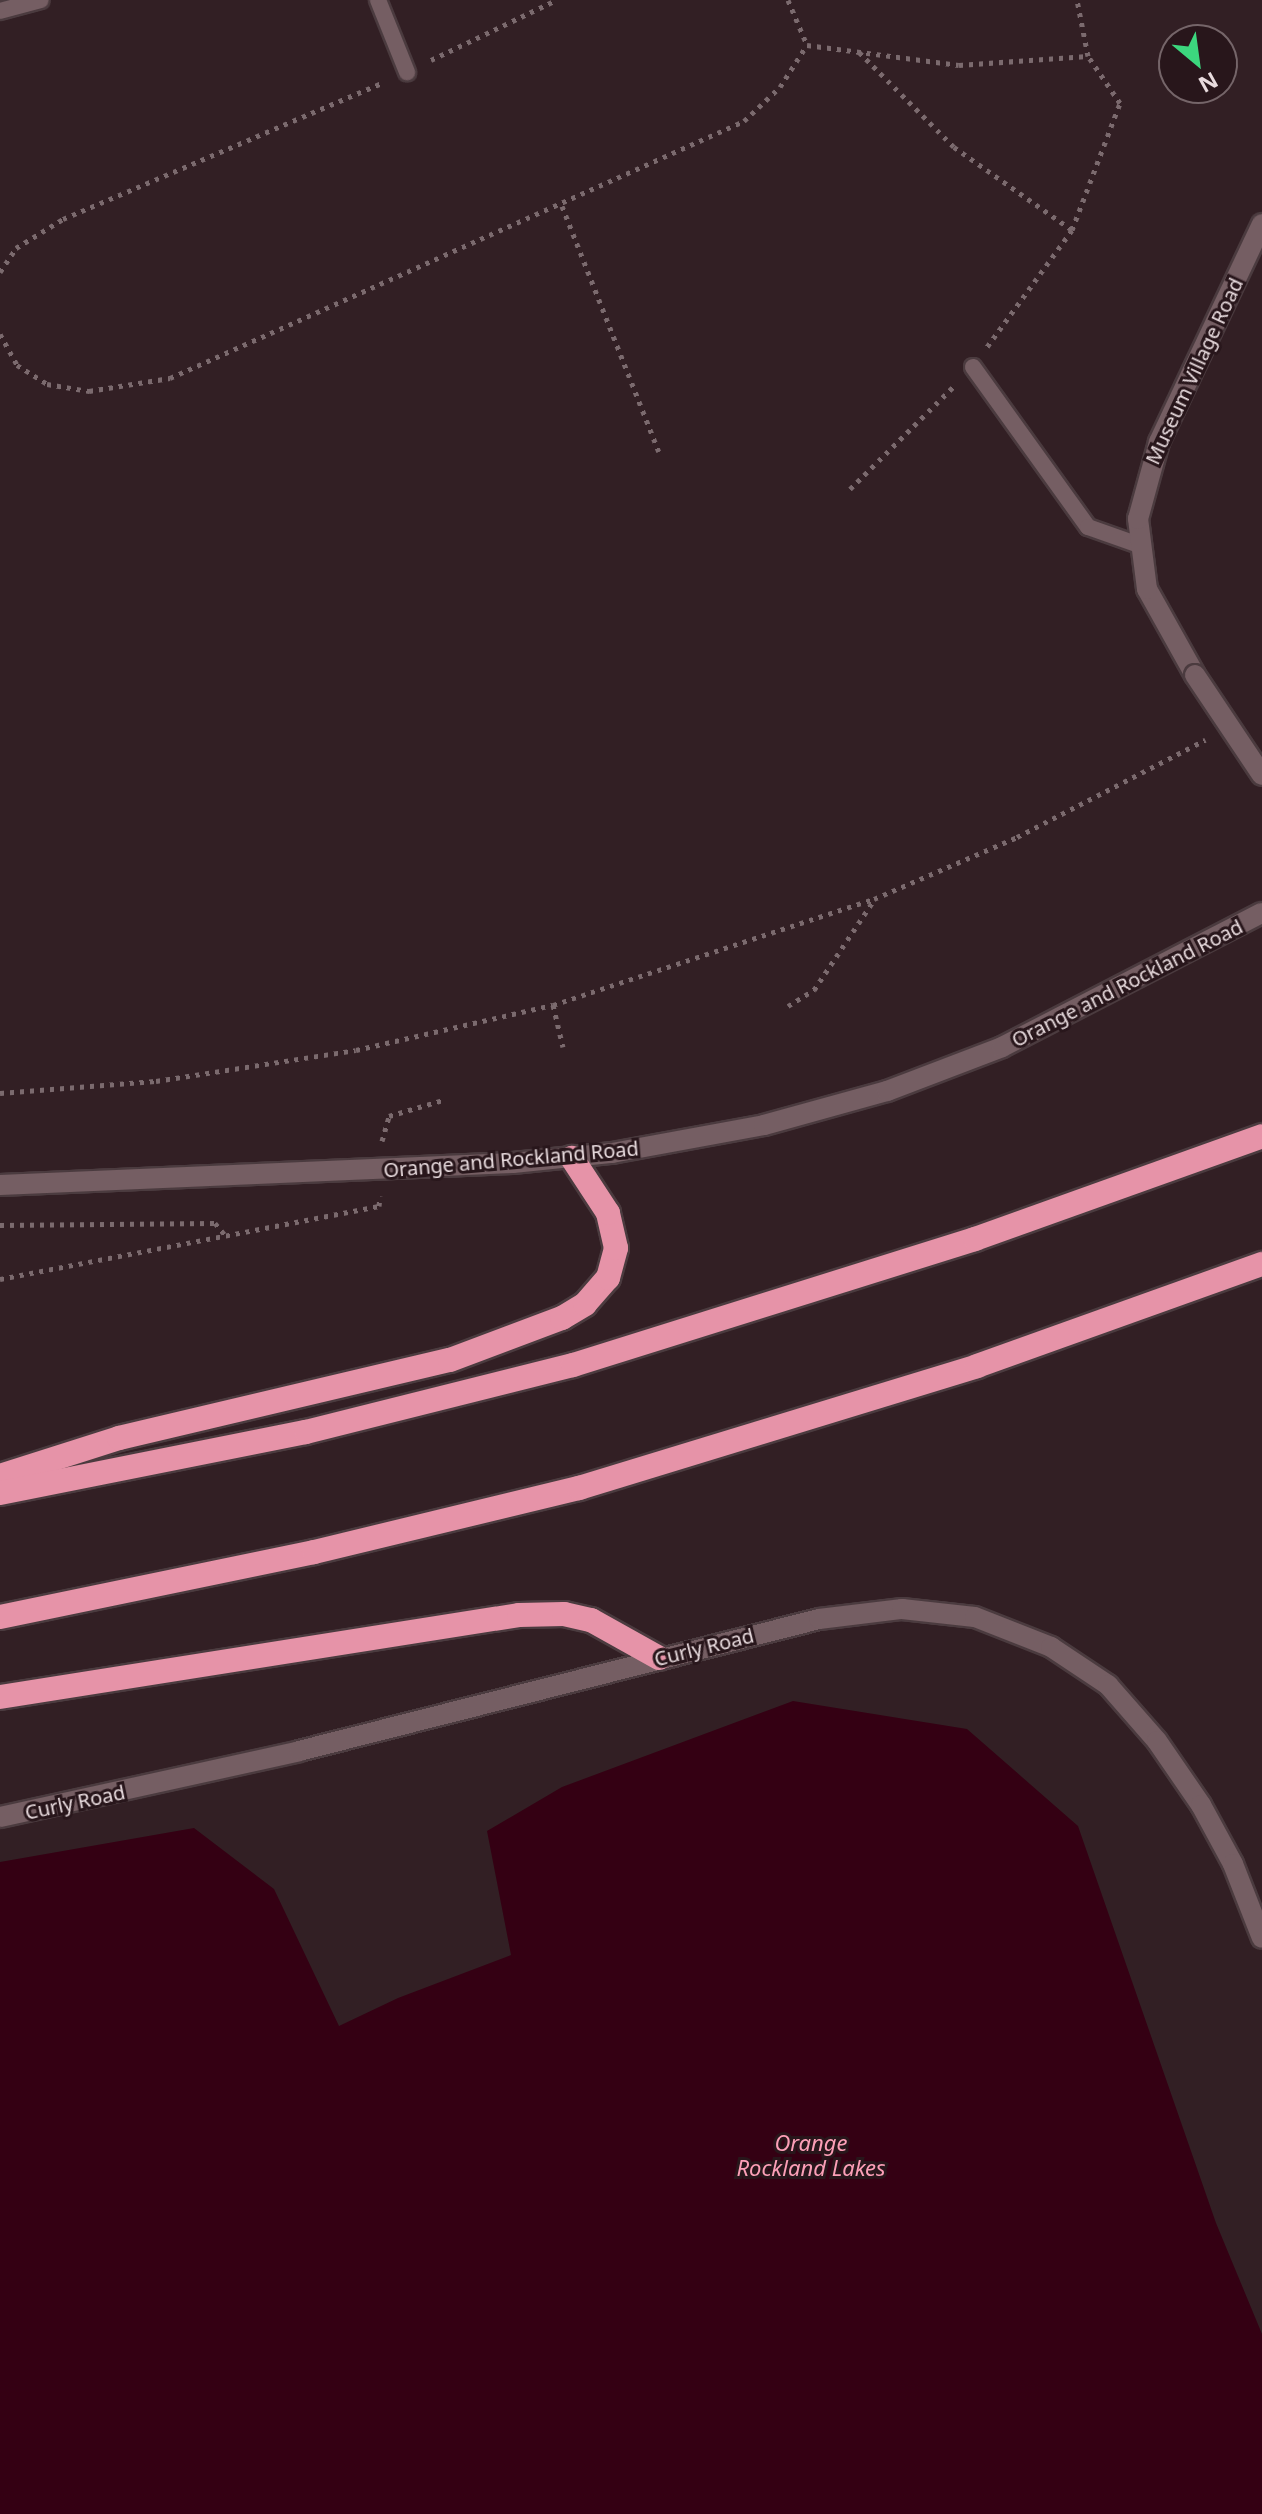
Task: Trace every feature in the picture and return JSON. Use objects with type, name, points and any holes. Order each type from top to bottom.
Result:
[{"type":"highway","points":[[0,1493],[306,1432],[573,1365],[960,1244],[1262,1136]]},
{"type":"highway","points":[[0,1476],[119,1438],[450,1360],[562,1318],[585,1304],[608,1278],[616,1248],[608,1213],[572,1158]]},
{"type":"highway","points":[[0,1617],[314,1552],[579,1488],[977,1366],[1262,1264]]},
{"type":"highway","points":[[0,1697],[519,1615],[564,1614],[591,1620],[659,1658]]},
{"type":"street","name":"Museum Village Road","points":[[1262,224],[1149,466],[1138,519],[1139,545],[1155,608],[1195,675],[1262,775]]},
{"type":"street","name":"Orange and Rockland Road","points":[[0,1185],[572,1158],[706,1137],[887,1091],[1053,1024],[1262,913]]},
{"type":"street","name":"Curly Road","points":[[0,1817],[299,1751],[819,1619],[902,1609],[975,1617],[1051,1647],[1108,1685],[1157,1741],[1233,1864],[1262,1938]]},
{"type":"lane","points":[[0,11],[41,0]]},
{"type":"lane","points":[[378,0],[407,72]]},
{"type":"lane","points":[[973,367],[1088,527],[1139,545]]},
{"type":"path","points":[[0,272],[16,248],[63,219],[407,72],[556,0]]},
{"type":"path","points":[[788,0],[807,45]]},
{"type":"path","points":[[850,489],[973,367],[1072,230],[1120,103],[1088,56],[1077,0]]},
{"type":"path","points":[[807,45],[959,65],[1088,56]]},
{"type":"path","points":[[0,334],[17,365],[47,384],[89,391],[170,378],[562,206],[744,121],[780,87],[807,45]]},
{"type":"path","points":[[859,52],[954,147],[1072,230]]},
{"type":"path","points":[[562,206],[659,452]]},
{"type":"path","points":[[0,1093],[156,1081],[356,1050],[553,1005],[874,899],[1017,837],[1210,737]]},
{"type":"path","points":[[788,1006],[814,990],[874,899]]},
{"type":"path","points":[[553,1005],[563,1047]]},
{"type":"path","points":[[380,1149],[389,1116],[443,1100]]},
{"type":"path","points":[[0,1279],[379,1206],[380,1195]]},
{"type":"path","points":[[0,1225],[215,1223],[225,1236]]},
{"type":"water","name":"Orange Rockland Lakes","points":[[793,1701],[967,1729],[1078,1826],[1216,2223],[1262,2334],[1262,2514],[0,2514],[0,1862],[194,1828],[274,1889],[339,2026],[398,1998],[511,1955],[487,1831],[562,1787]]}]
